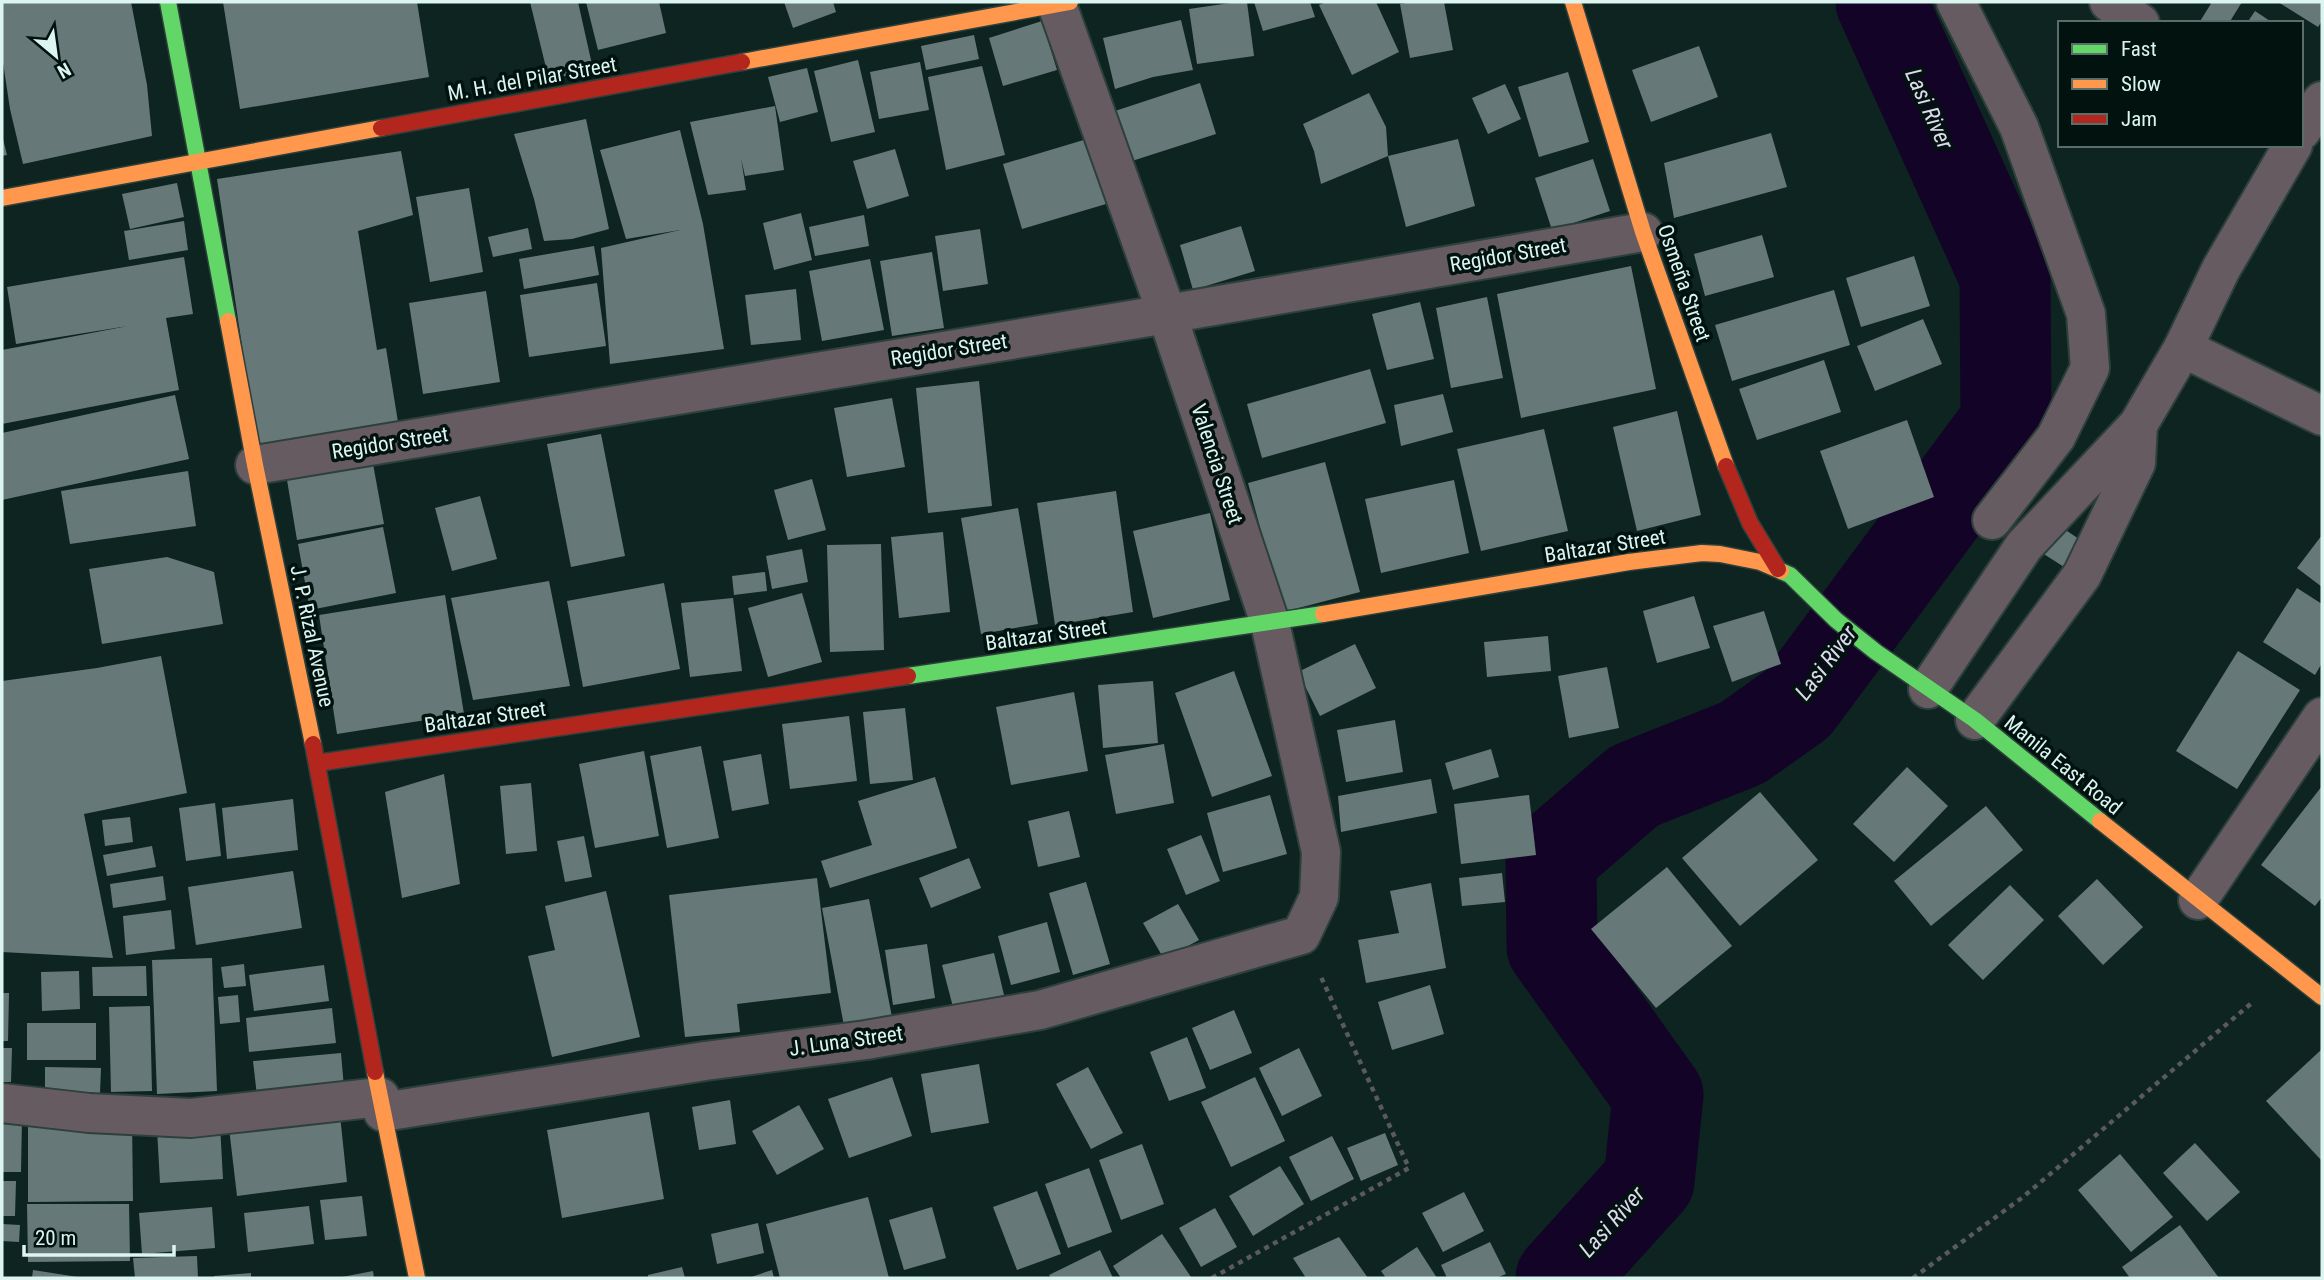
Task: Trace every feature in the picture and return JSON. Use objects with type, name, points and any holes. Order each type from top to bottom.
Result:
[{"type":"main road","name":"J. P. Rizal Avenue","points":[[168,2],[255,465],[317,763],[381,1105],[417,1278]]},
{"type":"main road","name":"M. H. del Pilar Street","points":[[2,198],[1060,2]]},
{"type":"main road","name":"Osmeña Street","points":[[1573,2],[1643,232],[1731,481],[1751,523],[1778,569]]},
{"type":"main road","name":"Baltazar Street","points":[[317,763],[1270,623],[1665,557],[1720,554],[1760,562],[1778,569]]},
{"type":"main road","name":"Manila East Road","points":[[1778,569],[1790,575],[1836,620],[1876,652],[1975,720],[2322,997]]},
{"type":"street","name":"Valencia Street","points":[[1060,2],[1270,623],[1321,852],[1319,897],[1301,935]]},
{"type":"street","points":[[1956,2],[2019,127],[2087,314],[2090,354],[2090,368],[2056,437],[1992,520]]},
{"type":"street","points":[[2109,2],[2137,21]]},
{"type":"street","points":[[2303,128],[2322,100]]},
{"type":"street","points":[[2303,132],[2322,145]]},
{"type":"street","points":[[1928,689],[2024,546],[2138,425],[2183,348],[2221,269],[2292,147]]},
{"type":"street","name":"Regidor Street","points":[[255,465],[1643,232]]},
{"type":"street","points":[[2183,348],[2322,416]]},
{"type":"street","points":[[1975,720],[2082,575],[2136,463],[2138,425]]},
{"type":"street","points":[[2198,900],[2322,717]]},
{"type":"street","name":"J. Luna Street","points":[[2,1103],[89,1113],[191,1118],[381,1105],[866,1040],[1041,1010],[1301,935]]},
{"type":"path","points":[[1212,1278],[1409,1168],[1301,935]]},
{"type":"path","points":[[1913,1278],[2023,1197],[2290,970]]},
{"type":"building","points":[[2,2],[131,2],[147,85],[152,136],[23,164],[10,109],[2,56]]},
{"type":"building","points":[[223,2],[417,2],[429,77],[240,109]]},
{"type":"building","points":[[530,2],[578,2],[593,69],[549,80]]},
{"type":"building","points":[[586,2],[659,2],[666,33],[598,50]]},
{"type":"building","points":[[784,2],[833,2],[836,12],[793,28]]},
{"type":"building","points":[[1247,2],[1254,56],[1197,64],[1189,9]]},
{"type":"building","points":[[1254,2],[1310,2],[1315,17],[1263,31]]},
{"type":"building","points":[[1326,2],[1376,2],[1399,52],[1352,75],[1319,5]]},
{"type":"building","points":[[1444,2],[1453,50],[1410,58],[1400,4]]},
{"type":"building","points":[[2212,2],[2242,2],[2230,21],[2200,21]]},
{"type":"building","points":[[2278,2],[2322,2],[2322,21],[2318,27]]},
{"type":"building","points":[[2255,11],[2270,21],[2248,21]]},
{"type":"building","points":[[1181,20],[1193,70],[1153,77],[1115,89],[1103,38]]},
{"type":"building","points":[[1042,21],[1057,70],[1003,86],[989,38]]},
{"type":"building","points":[[974,35],[979,59],[926,70],[921,46]]},
{"type":"building","points":[[1699,46],[1718,97],[1651,122],[1632,70]]},
{"type":"building","points":[[858,60],[875,132],[831,142],[814,71]]},
{"type":"building","points":[[920,62],[929,110],[879,119],[870,72]]},
{"type":"building","points":[[982,66],[1005,155],[946,170],[928,77]]},
{"type":"building","points":[[807,68],[818,112],[780,122],[768,77]]},
{"type":"building","points":[[1568,72],[1589,142],[1539,157],[1518,87]]},
{"type":"building","points":[[1200,83],[1216,134],[1132,161],[1115,111]]},
{"type":"building","points":[[1505,84],[1521,119],[1488,134],[1472,98]]},
{"type":"building","points":[[1369,93],[1386,127],[1388,156],[1321,184],[1314,151],[1303,124]]},
{"type":"building","points":[[775,106],[784,170],[745,176],[741,158],[746,190],[708,195],[690,122]]},
{"type":"building","points":[[586,119],[609,229],[572,239],[544,241],[514,134]]},
{"type":"building","points":[[680,130],[703,224],[724,349],[610,364],[601,248],[680,230],[626,239],[600,150]]},
{"type":"building","points":[[1771,133],[1787,187],[1674,218],[1664,163]]},
{"type":"building","points":[[2,135],[7,155],[2,156]]},
{"type":"building","points":[[1087,139],[1106,204],[1022,229],[1003,164]]},
{"type":"building","points":[[1458,139],[1475,206],[1406,227],[1388,156]]},
{"type":"building","points":[[895,149],[909,196],[867,209],[853,161]]},
{"type":"building","points":[[401,151],[413,215],[358,231],[377,350],[386,348],[398,422],[257,446],[217,179]]},
{"type":"building","points":[[1593,159],[1610,211],[1552,230],[1535,178]]},
{"type":"building","points":[[177,183],[184,217],[130,229],[122,194]]},
{"type":"building","points":[[469,188],[483,272],[430,282],[416,197]]},
{"type":"building","points":[[801,213],[812,260],[774,270],[763,223]]},
{"type":"building","points":[[864,215],[869,246],[815,256],[809,227]]},
{"type":"building","points":[[184,221],[188,250],[129,260],[124,231]]},
{"type":"building","points":[[1241,226],[1255,271],[1193,290],[1180,245]]},
{"type":"building","points":[[528,228],[532,249],[493,257],[488,237]]},
{"type":"building","points":[[980,229],[988,284],[943,291],[935,236]]},
{"type":"building","points":[[1762,235],[1774,277],[1705,296],[1694,254]]},
{"type":"building","points":[[594,246],[599,275],[524,289],[519,259]]},
{"type":"building","points":[[932,252],[944,328],[892,336],[880,261]]},
{"type":"building","points":[[1914,256],[1930,306],[1861,327],[1846,278]]},
{"type":"building","points":[[184,257],[193,314],[166,318],[179,390],[2,424],[2,350],[128,326],[16,344],[7,287]]},
{"type":"building","points":[[870,259],[884,330],[822,341],[809,271]]},
{"type":"building","points":[[1631,266],[1656,389],[1521,418],[1497,294]]},
{"type":"building","points":[[597,283],[606,346],[529,357],[520,295]]},
{"type":"building","points":[[796,289],[801,340],[751,345],[745,295]]},
{"type":"building","points":[[1834,290],[1850,345],[1732,381],[1715,325]]},
{"type":"building","points":[[486,291],[500,382],[423,394],[409,303]]},
{"type":"building","points":[[1487,297],[1503,378],[1451,388],[1436,308]]},
{"type":"building","points":[[1420,302],[1434,359],[1387,370],[1372,314]]},
{"type":"building","points":[[1923,319],[1942,364],[1875,391],[1857,346]]},
{"type":"building","points":[[1824,360],[1841,412],[1757,440],[1739,389]]},
{"type":"building","points":[[1370,369],[1386,423],[1262,458],[1247,404]]},
{"type":"building","points":[[979,381],[992,506],[928,513],[916,388]]},
{"type":"building","points":[[1443,394],[1453,432],[1401,446],[1394,405]]},
{"type":"building","points":[[175,395],[189,459],[2,500],[2,433]]},
{"type":"building","points":[[892,398],[905,467],[847,477],[834,408]]},
{"type":"building","points":[[1677,411],[1701,515],[1637,531],[1613,427]]},
{"type":"building","points":[[1907,420],[1934,497],[1848,529],[1820,451]]},
{"type":"building","points":[[1544,429],[1568,531],[1481,551],[1457,449]]},
{"type":"building","points":[[601,434],[625,556],[571,567],[547,444]]},
{"type":"building","points":[[1325,462],[1360,592],[1283,612],[1248,483]]},
{"type":"building","points":[[373,464],[384,524],[297,540],[287,480]]},
{"type":"building","points":[[188,471],[196,526],[70,544],[61,491]]},
{"type":"building","points":[[812,479],[826,530],[788,540],[774,490]]},
{"type":"building","points":[[1454,480],[1469,553],[1381,573],[1365,499]]},
{"type":"building","points":[[1116,491],[1133,612],[1055,625],[1037,503]]},
{"type":"building","points":[[480,496],[497,559],[452,571],[435,508]]},
{"type":"building","points":[[1018,508],[1038,624],[981,634],[961,518]]},
{"type":"building","points":[[1210,513],[1230,600],[1153,618],[1133,531]]},
{"type":"building","points":[[2055,523],[2082,541],[2064,567],[2036,549]]},
{"type":"building","points":[[383,527],[396,593],[310,610],[298,544]]},
{"type":"building","points":[[943,532],[950,612],[899,618],[891,537]]},
{"type":"building","points":[[2322,535],[2322,587],[2297,568]]},
{"type":"building","points":[[881,544],[884,650],[830,652],[827,545]]},
{"type":"building","points":[[802,549],[808,582],[772,589],[766,556]]},
{"type":"building","points":[[167,557],[214,572],[223,624],[102,644],[89,569]]},
{"type":"building","points":[[765,572],[767,591],[734,595],[732,576]]},
{"type":"building","points":[[549,581],[570,686],[473,700],[451,598]]},
{"type":"building","points":[[664,583],[680,669],[583,687],[567,601]]},
{"type":"building","points":[[2297,588],[2322,604],[2322,663],[2315,675],[2263,642]]},
{"type":"building","points":[[802,593],[822,662],[768,677],[748,608]]},
{"type":"building","points":[[445,595],[464,714],[337,734],[319,615]]},
{"type":"building","points":[[1694,596],[1710,648],[1657,663],[1643,611]]},
{"type":"building","points":[[733,598],[742,671],[690,677],[681,603]]},
{"type":"building","points":[[1764,611],[1781,664],[1732,682],[1713,626]]},
{"type":"building","points":[[1548,636],[1551,671],[1487,677],[1484,642]]},
{"type":"building","points":[[1355,644],[1376,688],[1320,716],[1298,672]]},
{"type":"building","points":[[2238,651],[2300,690],[2237,789],[2176,751]]},
{"type":"building","points":[[161,656],[187,793],[84,814],[113,958],[2,952],[2,681]]},
{"type":"building","points":[[1607,667],[1619,728],[1569,738],[1558,676]]},
{"type":"building","points":[[1234,671],[1272,776],[1212,797],[1175,693]]},
{"type":"building","points":[[1153,681],[1158,743],[1103,748],[1098,685]]},
{"type":"building","points":[[1074,692],[1088,771],[1011,785],[996,707]]},
{"type":"building","points":[[905,708],[913,780],[870,784],[863,712]]},
{"type":"building","points":[[849,716],[857,781],[790,789],[782,724]]},
{"type":"building","points":[[1395,720],[1403,772],[1346,782],[1337,730]]},
{"type":"building","points":[[1164,744],[1174,803],[1116,814],[1105,755]]},
{"type":"building","points":[[701,746],[719,838],[667,848],[650,756]]},
{"type":"building","points":[[1491,749],[1499,777],[1453,790],[1445,763]]},
{"type":"building","points":[[644,751],[659,836],[595,848],[579,764]]},
{"type":"building","points":[[761,754],[769,804],[732,811],[723,761]]},
{"type":"building","points":[[1907,767],[1948,806],[1894,862],[1853,824]]},
{"type":"building","points":[[444,774],[460,884],[402,898],[385,792]]},
{"type":"building","points":[[935,777],[957,848],[830,888],[821,861],[872,845],[858,801]]},
{"type":"building","points":[[1431,779],[1437,813],[1341,832],[1338,796]]},
{"type":"building","points":[[531,783],[537,851],[506,854],[500,786]]},
{"type":"building","points":[[2322,786],[2322,897],[2315,906],[2261,865]]},
{"type":"building","points":[[1760,792],[1818,860],[1740,926],[1682,858]]},
{"type":"building","points":[[1270,795],[1287,854],[1223,872],[1207,813]]},
{"type":"building","points":[[1529,795],[1536,855],[1461,864],[1454,804]]},
{"type":"building","points":[[293,799],[298,850],[227,859],[222,808]]},
{"type":"building","points":[[215,803],[221,856],[186,861],[179,808]]},
{"type":"building","points":[[1986,806],[2023,850],[1931,926],[1894,881]]},
{"type":"building","points":[[1069,811],[1080,857],[1038,867],[1028,821]]},
{"type":"building","points":[[130,817],[133,842],[105,846],[102,820]]},
{"type":"building","points":[[1201,835],[1220,881],[1186,895],[1167,849]]},
{"type":"building","points":[[584,836],[592,877],[565,882],[557,841]]},
{"type":"building","points":[[152,846],[156,867],[107,876],[103,855]]},
{"type":"building","points":[[969,858],[981,888],[931,908],[919,878]]},
{"type":"building","points":[[1667,867],[1732,946],[1656,1008],[1591,929]]},
{"type":"building","points":[[293,871],[302,928],[196,945],[188,887]]},
{"type":"building","points":[[1502,873],[1505,902],[1462,906],[1459,878]]},
{"type":"building","points":[[163,876],[166,900],[113,908],[110,884]]},
{"type":"building","points":[[817,878],[831,993],[737,1004],[740,1032],[685,1037],[669,895]]},
{"type":"building","points":[[2097,879],[2143,927],[2103,965],[2058,916]]},
{"type":"building","points":[[1086,882],[1110,964],[1073,975],[1049,893]]},
{"type":"building","points":[[1431,883],[1446,968],[1366,983],[1358,940],[1399,933],[1390,891]]},
{"type":"building","points":[[2010,885],[2044,920],[1983,980],[1948,945]]},
{"type":"building","points":[[606,891],[640,1037],[552,1057],[528,956],[555,950],[545,906]]},
{"type":"building","points":[[869,899],[892,1017],[844,1026],[822,908]]},
{"type":"building","points":[[1178,904],[1199,940],[1164,959],[1143,923]]},
{"type":"building","points":[[171,910],[175,949],[126,955],[123,916]]},
{"type":"building","points":[[1047,922],[1060,972],[1011,985],[998,936]]},
{"type":"building","points":[[927,944],[935,998],[893,1005],[885,950]]},
{"type":"building","points":[[994,953],[1004,995],[953,1007],[942,965]]},
{"type":"building","points":[[212,958],[217,1091],[157,1094],[152,960]]},
{"type":"building","points":[[244,964],[246,986],[224,988],[221,967]]},
{"type":"building","points":[[324,965],[329,1001],[254,1011],[249,975]]},
{"type":"building","points":[[146,966],[147,996],[93,996],[92,967]]},
{"type":"building","points":[[79,971],[80,1009],[42,1011],[41,972]]},
{"type":"building","points":[[1430,985],[1444,1034],[1392,1050],[1378,1002]]},
{"type":"building","points":[[2,993],[9,993],[8,1041],[2,1041]]},
{"type":"building","points":[[238,995],[240,1022],[220,1024],[218,997]]},
{"type":"building","points":[[150,1006],[152,1091],[111,1092],[109,1007]]},
{"type":"building","points":[[332,1008],[336,1043],[249,1052],[246,1018]]},
{"type":"building","points":[[1234,1010],[1252,1053],[1210,1070],[1192,1028]]},
{"type":"building","points":[[27,1023],[96,1023],[96,1060],[27,1060]]},
{"type":"building","points":[[1187,1037],[1206,1088],[1169,1101],[1150,1052]]},
{"type":"building","points":[[2,1048],[12,1048],[11,1082],[2,1082]]},
{"type":"building","points":[[1299,1048],[1322,1096],[1282,1116],[1259,1068]]},
{"type":"building","points":[[2322,1049],[2322,1161],[2266,1101]]},
{"type":"building","points":[[341,1053],[344,1088],[257,1096],[253,1061]]},
{"type":"building","points":[[979,1064],[989,1123],[931,1133],[921,1074]]},
{"type":"building","points":[[45,1067],[101,1068],[100,1093],[45,1092]]},
{"type":"building","points":[[1088,1067],[1123,1133],[1091,1149],[1056,1084]]},
{"type":"building","points":[[892,1077],[912,1136],[849,1158],[828,1099]]},
{"type":"building","points":[[1255,1077],[1285,1141],[1231,1167],[1201,1102]]},
{"type":"building","points":[[730,1100],[736,1144],[699,1150],[692,1107]]},
{"type":"building","points":[[799,1105],[824,1149],[777,1175],[752,1131]]},
{"type":"building","points":[[649,1112],[664,1199],[562,1218],[547,1130]]},
{"type":"building","points":[[340,1115],[347,1182],[237,1196],[229,1128]]},
{"type":"building","points":[[22,1118],[21,1172],[2,1172],[2,1119]]},
{"type":"building","points":[[132,1119],[133,1201],[28,1202],[28,1121]]},
{"type":"building","points":[[220,1125],[223,1179],[160,1183],[157,1129]]},
{"type":"building","points":[[1385,1133],[1398,1165],[1361,1181],[1347,1148]]},
{"type":"building","points":[[1332,1136],[1354,1179],[1311,1201],[1289,1157]]},
{"type":"building","points":[[2195,1143],[2240,1192],[2207,1221],[2163,1173]]},
{"type":"building","points":[[1142,1144],[1164,1204],[1121,1220],[1099,1160]]},
{"type":"building","points":[[2120,1154],[2173,1217],[2131,1252],[2078,1190]]},
{"type":"building","points":[[1280,1166],[1304,1204],[1253,1236],[1229,1196]]},
{"type":"building","points":[[1089,1168],[1112,1232],[1068,1248],[1045,1184]]},
{"type":"building","points":[[2,1181],[16,1181],[15,1216],[2,1216]]},
{"type":"building","points":[[1037,1191],[1061,1254],[1017,1270],[993,1207]]},
{"type":"building","points":[[1464,1192],[1484,1231],[1443,1252],[1422,1213]]},
{"type":"building","points":[[362,1196],[367,1236],[325,1240],[320,1200]]},
{"type":"building","points":[[868,1197],[889,1278],[780,1278],[766,1224]]},
{"type":"building","points":[[27,1204],[129,1204],[130,1261],[28,1262]]},
{"type":"building","points":[[309,1206],[314,1244],[248,1252],[244,1213]]},
{"type":"building","points":[[212,1207],[215,1248],[142,1254],[139,1213]]},
{"type":"building","points":[[932,1207],[946,1258],[904,1270],[889,1220]]},
{"type":"building","points":[[1215,1208],[1237,1247],[1201,1267],[1179,1228]]},
{"type":"building","points":[[758,1223],[764,1253],[717,1264],[711,1234]]},
{"type":"building","points":[[2,1224],[20,1225],[19,1242],[2,1241]]},
{"type":"building","points":[[2180,1225],[2219,1278],[2130,1278],[2122,1267]]},
{"type":"building","points":[[1162,1234],[1191,1277],[1121,1278],[1113,1266]]},
{"type":"building","points":[[1339,1237],[1368,1278],[1306,1278],[1293,1258]]},
{"type":"building","points":[[1490,1242],[1506,1274],[1496,1278],[1447,1278],[1441,1265]]},
{"type":"building","points":[[1417,1247],[1437,1278],[1386,1278],[1381,1271]]},
{"type":"building","points":[[1100,1250],[1113,1278],[1051,1278],[1049,1275]]},
{"type":"building","points":[[197,1256],[198,1278],[135,1278],[133,1258]]},
{"type":"building","points":[[682,1267],[685,1278],[648,1278],[648,1275]]},
{"type":"building","points":[[33,1270],[78,1277],[78,1278],[32,1278]]},
{"type":"building","points":[[772,1270],[774,1278],[748,1278]]},
{"type":"building","points":[[373,1271],[374,1278],[342,1278],[342,1277]]},
{"type":"building","points":[[251,1273],[251,1278],[214,1278],[214,1276]]},
{"type":"waterway","name":"Lasi River","points":[[1561,1278],[1649,1181],[1658,1095],[1552,947],[1551,858],[1634,786],[1742,743],[1797,704],[2006,422],[2005,276],[1881,2]]},
{"type":"traffic: fast","points":[[168,2],[228,321]]},
{"type":"traffic: fast","points":[[1781,571],[1790,575],[1836,620],[1876,652],[1975,720],[2100,821]]},
{"type":"traffic: fast","points":[[908,676],[1323,614]]},
{"type":"traffic: slow","points":[[742,62],[1070,2]]},
{"type":"traffic: slow","points":[[1573,2],[1643,232],[1726,466]]},
{"type":"traffic: slow","points":[[2,198],[381,128]]},
{"type":"traffic: slow","points":[[228,321],[313,744]]},
{"type":"traffic: slow","points":[[1323,614],[1629,562],[1702,553],[1760,562],[1781,571]]},
{"type":"traffic: slow","points":[[2100,821],[2322,997]]},
{"type":"traffic: slow","points":[[375,1072],[417,1278]]},
{"type":"traffic: jam","points":[[381,128],[742,62]]},
{"type":"traffic: jam","points":[[1726,466],[1750,523],[1778,569]]},
{"type":"traffic: jam","points":[[317,763],[908,676]]},
{"type":"traffic: jam","points":[[313,744],[375,1072]]}]
